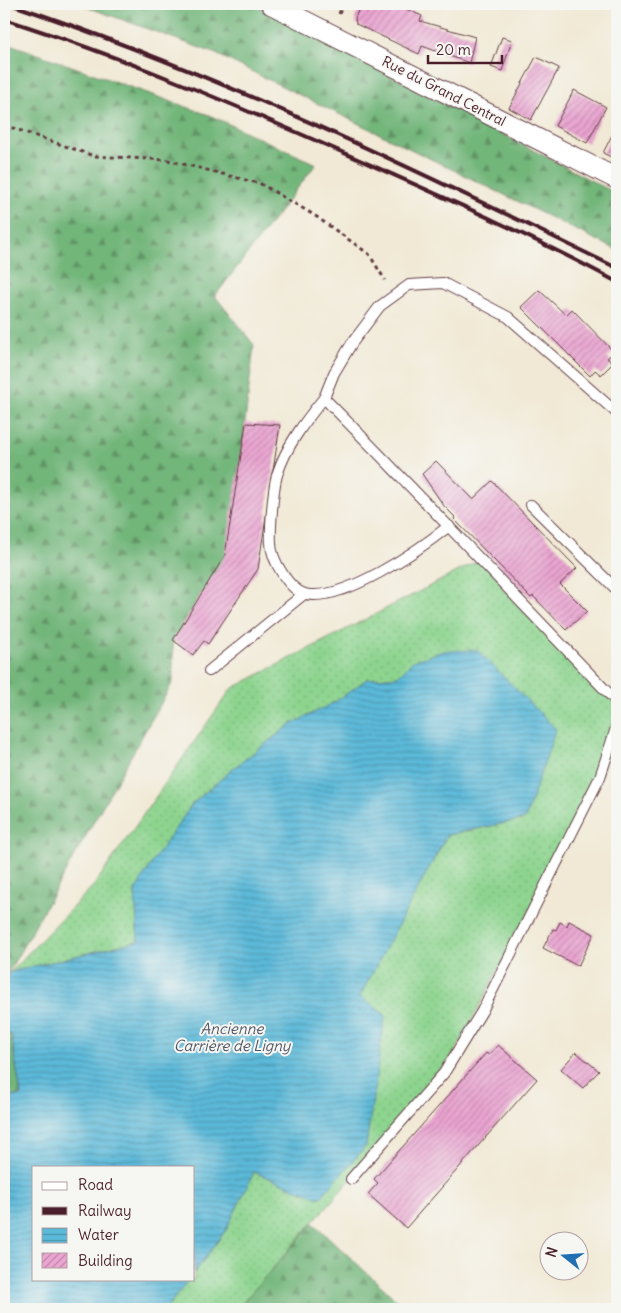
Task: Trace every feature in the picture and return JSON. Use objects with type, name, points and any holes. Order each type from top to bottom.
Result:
[{"type":"street","name":"Rue du Grand Central","points":[[271,4],[617,179]]},
{"type":"lane","points":[[449,526],[430,541],[364,581],[330,594],[304,594],[285,580],[270,545],[277,475],[294,439],[324,398],[334,373],[352,343],[380,306],[409,285],[444,283],[508,317],[617,413]]},
{"type":"lane","points":[[324,398],[617,702]]},
{"type":"lane","points":[[617,496],[617,511]]},
{"type":"lane","points":[[531,505],[617,590]]},
{"type":"lane","points":[[208,671],[304,594]]},
{"type":"lane","points":[[351,1179],[444,1073],[482,1011],[600,777],[617,725]]},
{"type":"path","points":[[4,125],[94,156],[168,160],[261,184],[314,215],[369,254],[395,295]]},
{"type":"green space","points":[[79,4],[254,4],[617,194],[617,250],[214,53]]},
{"type":"green space","points":[[4,42],[209,115],[316,164],[215,296],[254,345],[230,551],[173,643],[173,682],[4,980]]},
{"type":"green space","points":[[480,560],[617,702],[617,725],[600,777],[444,1073],[237,1309],[166,1309],[188,1280],[195,1280],[195,1272],[226,1230],[254,1172],[320,1198],[359,996],[447,835],[525,819],[477,650],[413,661],[398,676],[367,679],[335,702],[290,725],[235,767],[193,803],[135,891],[138,941],[10,972],[95,884],[231,689]]},
{"type":"green space","points":[[4,1034],[11,1034],[21,1095],[4,1098]]},
{"type":"green space","points":[[313,1223],[406,1309],[237,1309]]},
{"type":"water","name":"Ancienne Carrière de Ligny","points":[[477,650],[556,729],[525,819],[447,835],[360,996],[385,1015],[366,1146],[320,1198],[254,1172],[226,1230],[195,1272],[195,1166],[32,1166],[32,1280],[188,1280],[166,1309],[4,1309],[4,1098],[21,1095],[11,1034],[4,1034],[4,980],[10,972],[138,941],[135,891],[193,803],[235,767],[290,725],[335,702],[367,679],[398,676],[413,661],[443,651]]},
{"type":"building","points":[[361,4],[395,4],[422,16],[420,21],[475,37],[469,63],[422,46],[419,54],[356,24],[355,18]]},
{"type":"building","points":[[502,37],[512,40],[502,71],[491,67]]},
{"type":"building","points":[[536,57],[559,68],[531,120],[509,108]]},
{"type":"building","points":[[574,90],[606,107],[587,143],[555,126]]},
{"type":"building","points":[[617,125],[617,160],[603,153]]},
{"type":"building","points":[[539,290],[566,315],[572,309],[614,352],[607,358],[613,363],[601,375],[595,370],[590,376],[521,307]]},
{"type":"building","points":[[246,423],[280,425],[258,569],[208,644],[204,641],[193,655],[173,640],[225,555]]},
{"type":"building","points":[[436,461],[473,499],[492,481],[577,568],[560,584],[587,611],[566,630],[533,596],[531,598],[454,519],[455,517],[444,506],[422,474]]},
{"type":"building","points":[[569,921],[594,934],[578,966],[543,948],[553,929],[556,930],[560,922],[567,926]]},
{"type":"building","points":[[498,1045],[537,1079],[406,1228],[368,1194],[378,1183],[374,1179],[486,1053],[489,1055]]},
{"type":"building","points":[[576,1052],[599,1071],[583,1088],[561,1069]]},
{"type":"railway","points":[[10,4],[88,31],[165,61],[318,126],[617,268]]},
{"type":"railway","points":[[4,19],[133,65],[344,153],[550,247],[617,282]]}]
